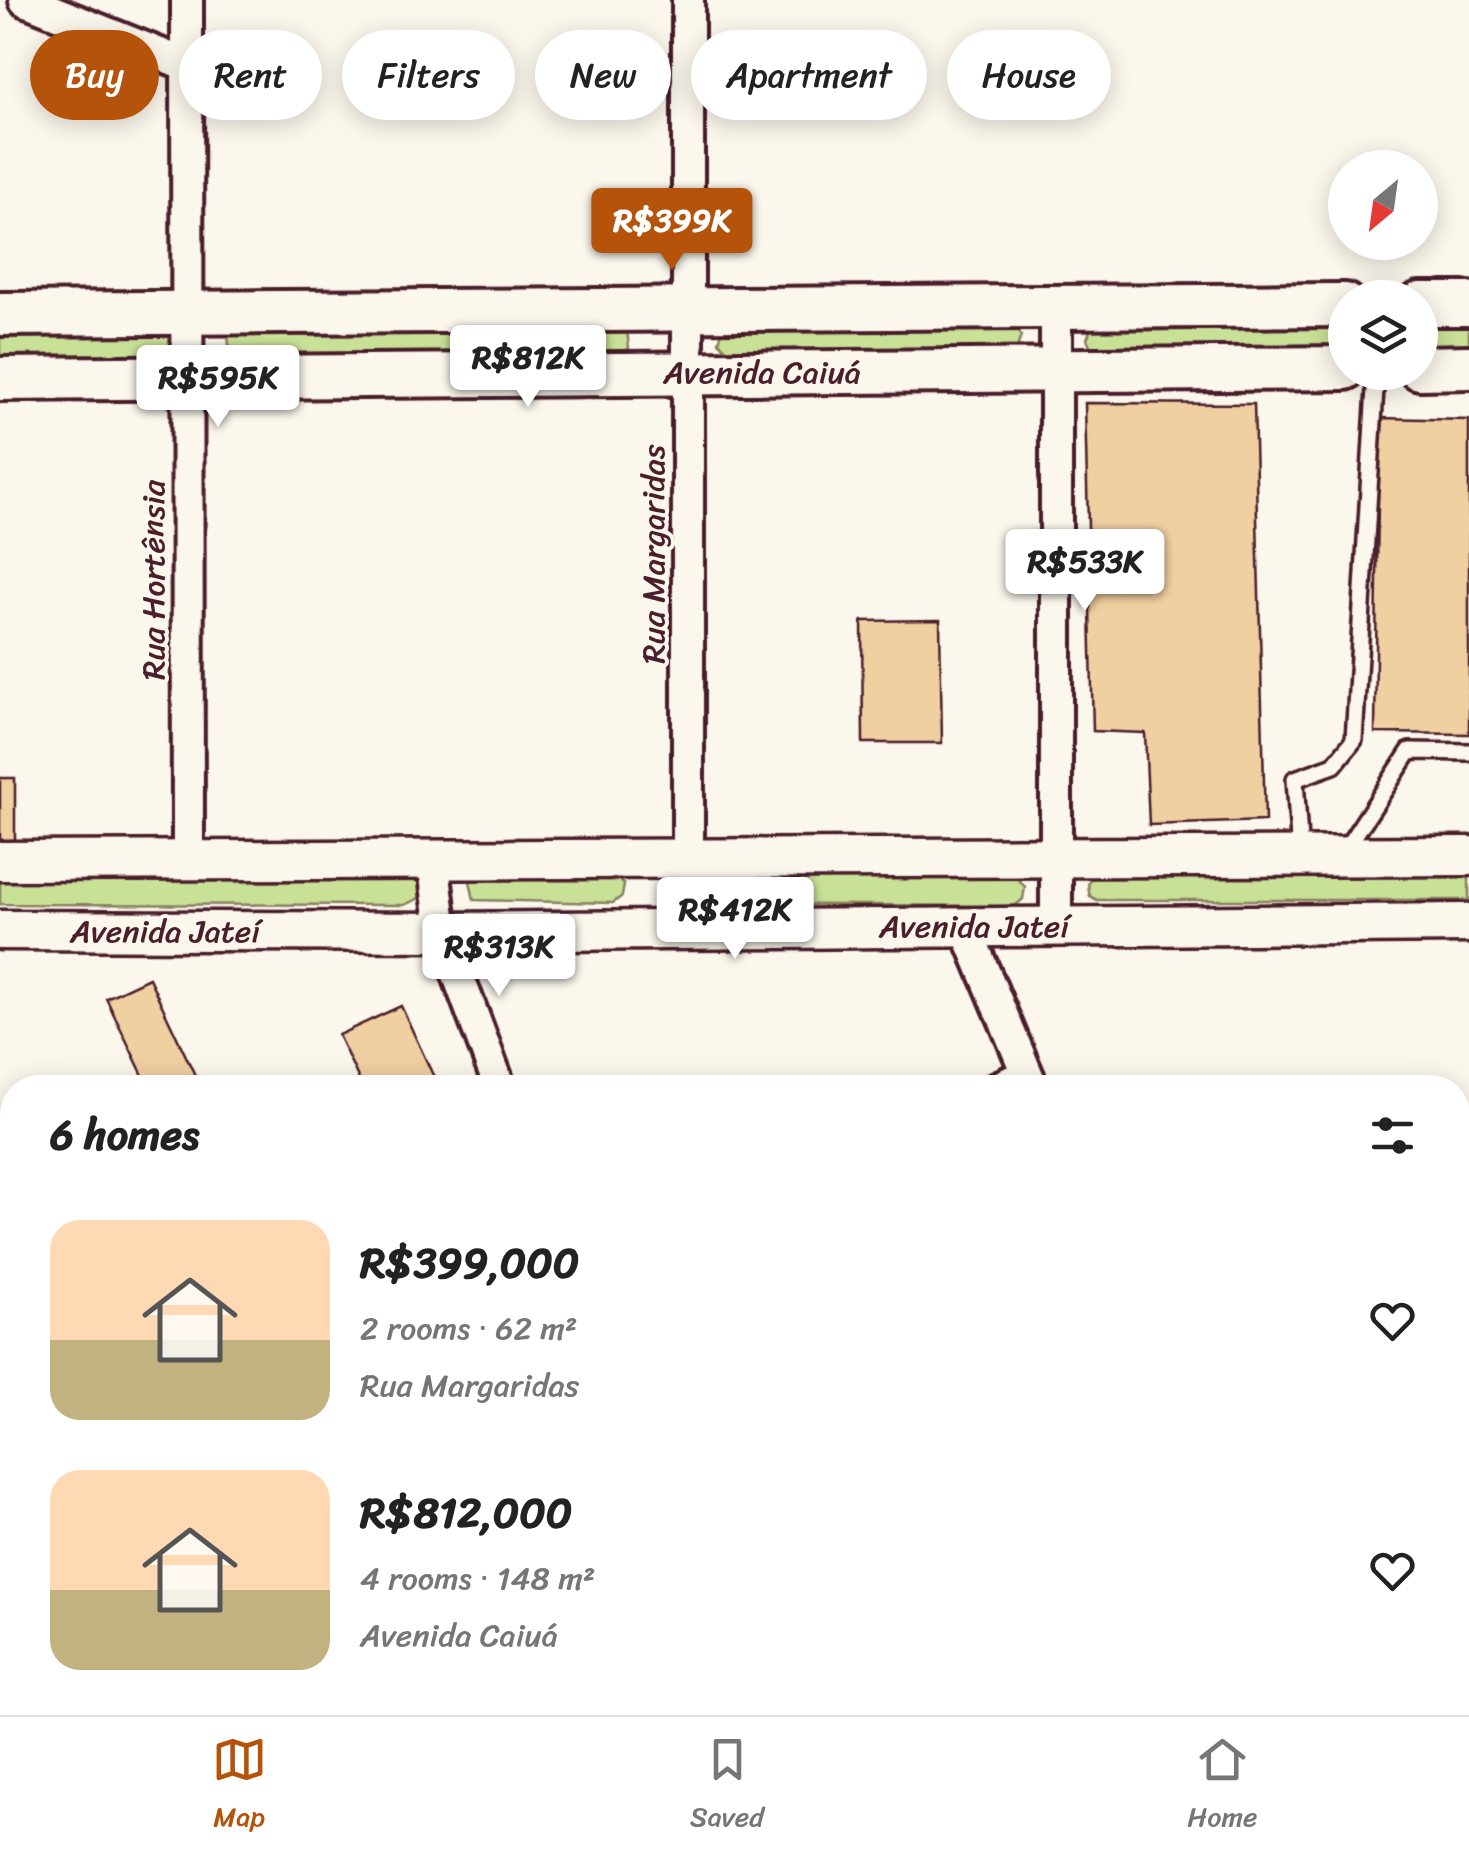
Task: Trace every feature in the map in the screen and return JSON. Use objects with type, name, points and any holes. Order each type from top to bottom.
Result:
[{"type":"main road","points":[[1438,304],[1469,304]]},
{"type":"main road","name":"Avenida Caiuá","points":[[0,314],[1328,305]]},
{"type":"main road","points":[[1438,368],[1469,367]]},
{"type":"main road","name":"Avenida Caiuá","points":[[0,378],[1328,368]]},
{"type":"street","points":[[25,0],[179,62]]},
{"type":"street","name":"Rua Hortênsia","points":[[187,0],[187,30]]},
{"type":"street","name":"Rua Margaridas","points":[[688,0],[688,929]]},
{"type":"street","name":"Rua Hortênsia","points":[[187,120],[188,860]]},
{"type":"street","points":[[1056,307],[1056,926]]},
{"type":"street","points":[[0,861],[1469,856]]},
{"type":"street","points":[[432,860],[442,932],[495,1075]]},
{"type":"street","name":"Avenida Jateí","points":[[0,930],[442,932],[1469,923]]},
{"type":"street","points":[[964,926],[1027,1075]]},
{"type":"lane","points":[[1300,856],[1296,779],[1334,765],[1354,740],[1375,390]]},
{"type":"lane","points":[[1341,856],[1410,751],[1469,752]]},
{"type":"green space","points":[[1438,318],[1469,318],[1469,350],[1438,350]]},
{"type":"green space","points":[[1328,319],[1328,350],[1099,351],[1087,339],[1092,325]]},
{"type":"green space","points":[[0,327],[170,330],[175,340],[171,353],[163,359],[0,359]]},
{"type":"green space","points":[[233,328],[627,329],[629,348],[620,355],[239,354],[229,345],[228,334]]},
{"type":"green space","points":[[723,328],[1017,328],[1021,336],[1016,351],[733,355],[719,342]]},
{"type":"green space","points":[[1469,871],[1469,900],[1097,900],[1090,896],[1088,885],[1097,872]]},
{"type":"green space","points":[[478,875],[616,876],[624,885],[622,896],[613,903],[474,900],[470,881]]},
{"type":"green space","points":[[413,877],[424,885],[420,898],[404,905],[0,904],[0,879]]},
{"type":"green space","points":[[1016,877],[1025,887],[1023,899],[1015,906],[731,904],[722,899],[722,881],[729,878]]},
{"type":"building","points":[[1085,403],[1254,404],[1265,821],[1149,825],[1145,733],[1093,731]]},
{"type":"building","points":[[1379,418],[1469,420],[1469,734],[1375,733]]},
{"type":"building","points":[[940,620],[942,743],[863,743],[862,621]]},
{"type":"building","points":[[0,778],[15,778],[15,844],[0,844]]},
{"type":"building","points":[[149,978],[195,1075],[143,1075],[106,998]]},
{"type":"building","points":[[401,1006],[433,1075],[357,1075],[338,1035]]}]
